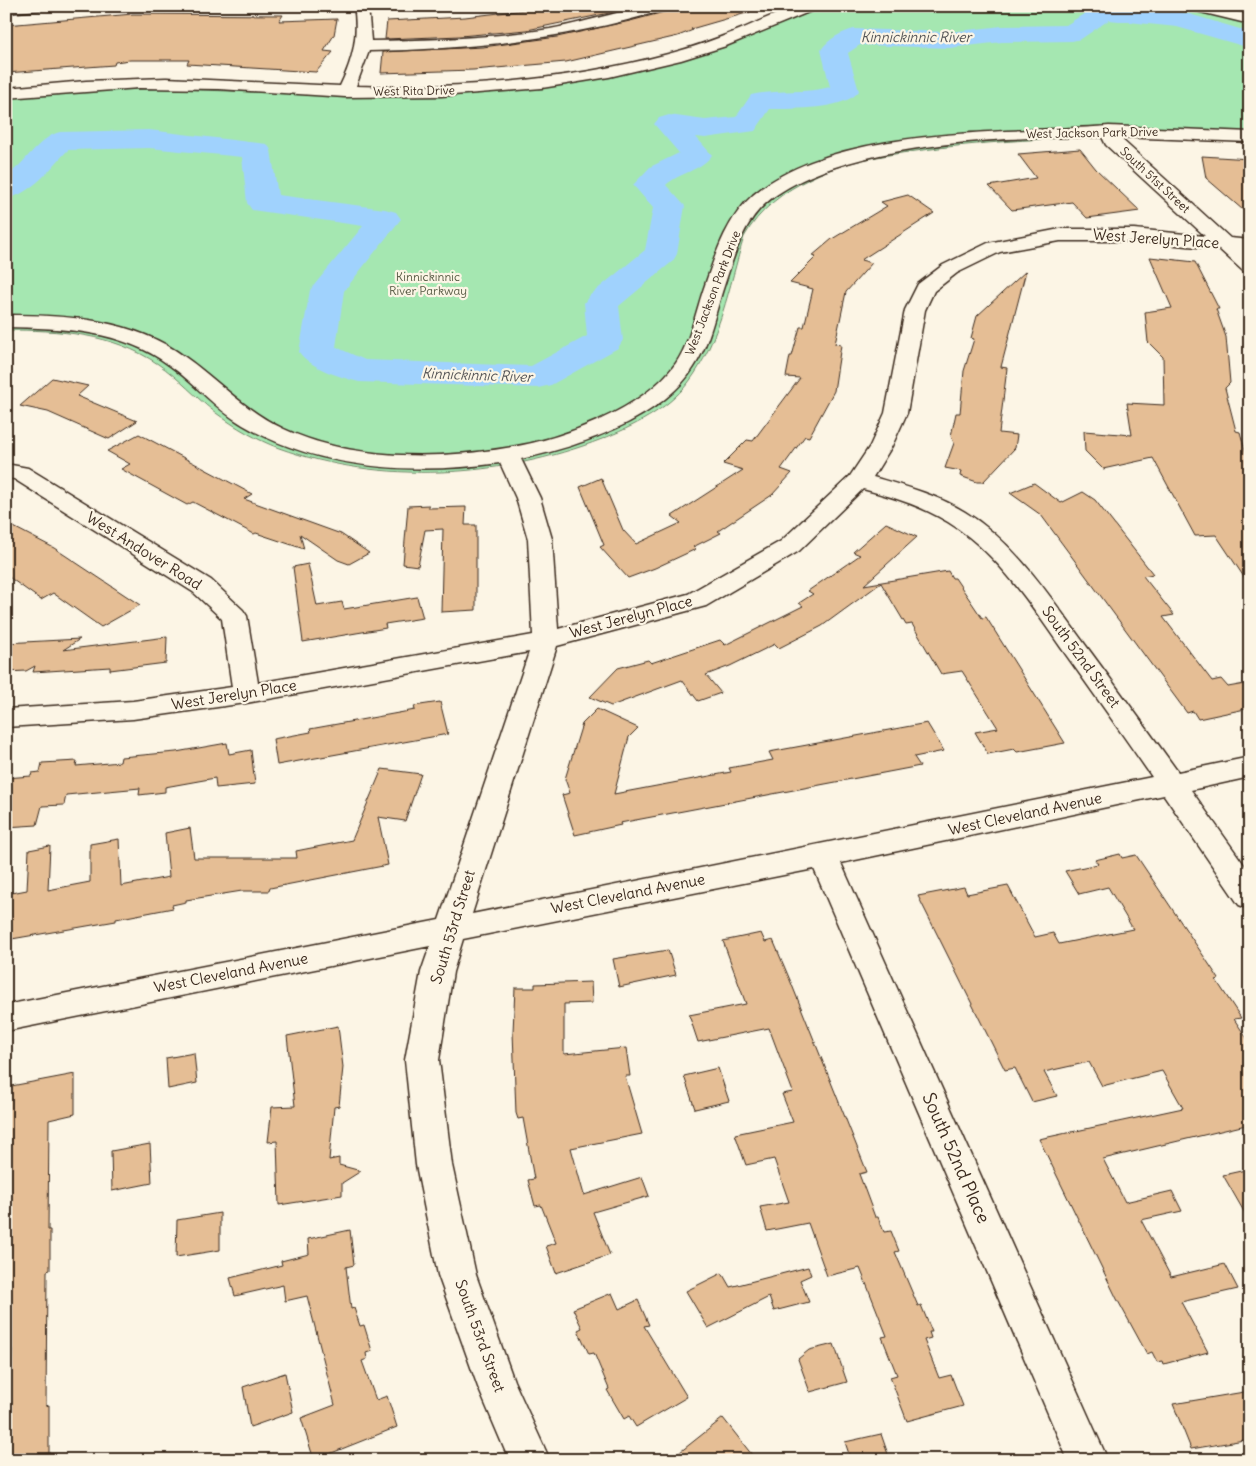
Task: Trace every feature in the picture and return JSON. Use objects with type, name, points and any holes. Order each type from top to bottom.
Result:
[{"type":"street","points":[[6,9],[39,6]]},
{"type":"street","points":[[346,92],[358,67],[364,46],[365,24],[361,6]]},
{"type":"street","points":[[364,46],[448,45],[520,39],[586,28],[662,6]]},
{"type":"street","name":"West Rita Drive","points":[[6,93],[106,84],[159,83],[220,84],[346,92],[462,90],[576,77],[670,58],[728,39],[770,15],[811,6]]},
{"type":"street","points":[[1193,6],[1250,20]]},
{"type":"street","name":"South 51st Street","points":[[1109,131],[1133,139],[1184,184]]},
{"type":"street","name":"South 51st Street","points":[[1109,131],[1112,141],[1236,239],[1250,267]]},
{"type":"street","name":"West Jackson Park Drive","points":[[6,321],[79,324],[114,331],[141,340],[168,354],[249,420],[310,446],[350,455],[391,460],[444,461],[508,455],[561,442],[615,420],[660,392],[684,367],[693,348],[731,237],[743,216],[762,198],[786,182],[812,169],[854,156],[904,146],[1038,132],[1186,132],[1250,137]]},
{"type":"street","name":"West Jerelyn Place","points":[[6,718],[133,710],[246,694],[546,641],[697,600],[790,546],[859,480],[881,446],[896,413],[915,310],[925,288],[950,269],[995,247],[1060,235],[1134,235],[1236,239]]},
{"type":"street","name":"South 51st Street","points":[[1236,239],[1250,241]]},
{"type":"street","name":"South 53rd Street","points":[[508,455],[528,498],[540,539],[546,641],[437,972],[422,1060],[434,1165],[457,1275],[497,1387],[530,1460]]},
{"type":"street","name":"West Andover Road","points":[[6,471],[20,473],[202,586],[234,616],[246,694]]},
{"type":"street","name":"South 52nd Street","points":[[859,480],[921,498],[969,525],[1007,560],[1042,604],[1172,783],[1250,897]]},
{"type":"street","name":"West Cleveland Avenue","points":[[6,1018],[823,856],[1250,767]]},
{"type":"street","name":"South 52nd Place","points":[[823,856],[1088,1460]]},
{"type":"green space","name":"Kinnickinnic River Parkway","points":[[829,6],[1212,6],[1250,16],[1250,143],[1136,137],[1023,140],[895,154],[844,165],[827,171],[801,183],[782,195],[750,227],[744,237],[716,332],[699,367],[680,393],[648,417],[602,439],[564,452],[524,462],[483,469],[400,472],[358,468],[318,460],[279,448],[246,433],[216,413],[158,364],[122,346],[85,335],[46,331],[6,330],[6,98],[152,88],[378,97],[493,92],[563,84],[670,63],[726,46]]},
{"type":"building","points":[[521,6],[643,6],[527,30],[460,36],[385,39],[387,21],[465,17],[525,10]]},
{"type":"building","points":[[671,6],[749,6],[750,12],[691,29],[693,30],[678,36],[566,62],[473,70],[381,73],[383,52],[483,47],[557,37],[668,11]]},
{"type":"building","points":[[133,14],[283,15],[279,21],[337,19],[334,35],[324,51],[333,52],[316,72],[187,64],[189,60],[130,60],[115,62],[114,65],[6,73],[6,25]]},
{"type":"building","points":[[1080,149],[1096,169],[1140,211],[1087,218],[1072,202],[1012,210],[989,186],[1036,178],[1018,154]]},
{"type":"building","points":[[1202,156],[1250,159],[1250,216],[1206,178]]},
{"type":"building","points":[[908,195],[934,213],[861,260],[872,263],[846,292],[835,344],[841,345],[834,391],[809,437],[805,436],[781,469],[792,473],[772,495],[718,531],[721,533],[693,547],[696,549],[628,578],[600,547],[604,545],[580,487],[601,478],[623,530],[636,544],[681,523],[672,516],[743,470],[723,464],[747,440],[753,441],[800,378],[786,377],[790,356],[792,356],[800,327],[804,327],[813,289],[790,283],[816,257],[812,256],[832,239],[887,206],[881,202]]},
{"type":"building","points":[[1150,257],[1195,262],[1219,309],[1216,309],[1226,337],[1230,383],[1225,388],[1236,431],[1240,432],[1250,467],[1250,586],[1216,535],[1195,536],[1153,458],[1103,469],[1085,451],[1084,431],[1132,435],[1127,403],[1164,405],[1163,357],[1148,342],[1145,312],[1172,308]]},
{"type":"building","points":[[1026,271],[1001,367],[1007,368],[999,433],[1017,435],[1015,448],[983,482],[977,482],[960,476],[961,471],[945,468],[954,443],[951,436],[956,413],[960,413],[964,371],[974,339],[971,338],[977,316]]},
{"type":"building","points":[[52,378],[88,386],[77,396],[137,421],[109,439],[48,412],[20,406]]},
{"type":"building","points":[[139,434],[252,494],[244,499],[341,534],[369,553],[349,564],[338,560],[300,534],[304,549],[256,533],[254,534],[193,502],[187,505],[121,469],[130,464],[107,451]]},
{"type":"building","points":[[1034,483],[1061,503],[1083,492],[1095,500],[1153,574],[1143,576],[1174,615],[1163,617],[1212,681],[1221,679],[1228,687],[1250,683],[1250,708],[1198,719],[1193,711],[1187,713],[1041,515],[1010,493]]},
{"type":"building","points":[[429,505],[429,508],[466,507],[465,525],[476,525],[476,610],[441,612],[443,529],[425,530],[418,566],[403,564],[408,506]]},
{"type":"building","points":[[6,523],[54,548],[140,605],[101,627],[53,593],[41,600],[6,575]]},
{"type":"building","points":[[886,523],[917,537],[864,585],[948,571],[952,578],[955,578],[982,618],[986,617],[1065,743],[1017,752],[1014,749],[988,754],[975,732],[998,728],[962,671],[941,674],[912,624],[906,625],[881,583],[822,626],[779,648],[775,644],[730,666],[706,675],[721,693],[698,701],[682,680],[611,706],[590,697],[618,668],[648,660],[651,663],[720,640],[725,645],[803,606],[799,603],[813,594],[808,591],[860,555],[853,552]]},
{"type":"building","points":[[308,564],[317,606],[342,602],[344,609],[417,597],[423,618],[385,624],[386,628],[303,642],[293,567]]},
{"type":"building","points":[[167,637],[166,663],[110,670],[110,667],[33,672],[35,666],[26,671],[6,672],[6,643],[80,639],[63,650]]},
{"type":"building","points":[[440,702],[448,734],[277,765],[273,739],[311,732],[310,729],[415,710],[414,706]]},
{"type":"building","points":[[597,709],[638,728],[629,737],[614,794],[731,772],[729,768],[773,760],[769,752],[927,723],[944,751],[914,757],[920,766],[620,823],[621,825],[575,835],[562,795],[570,793],[565,779],[582,724]]},
{"type":"building","points":[[227,743],[229,754],[251,750],[255,784],[216,788],[215,778],[165,787],[165,792],[139,795],[140,788],[66,795],[64,805],[42,806],[37,825],[6,827],[6,778],[31,776],[32,773],[40,772],[42,763],[77,761],[76,766],[120,762],[121,757],[176,752]]},
{"type":"building","points":[[382,769],[421,774],[405,821],[378,817],[388,865],[270,888],[269,891],[242,891],[186,900],[186,902],[172,905],[173,908],[116,919],[116,921],[6,940],[6,894],[27,890],[29,850],[50,846],[48,890],[90,882],[90,844],[119,839],[121,886],[169,877],[165,833],[190,828],[194,858],[297,858],[296,851],[352,840]]},
{"type":"building","points":[[1120,854],[1122,858],[1136,855],[1219,979],[1216,980],[1241,1018],[1234,1019],[1250,1043],[1250,1124],[1103,1159],[1125,1202],[1172,1191],[1182,1211],[1141,1220],[1171,1277],[1225,1264],[1238,1289],[1181,1302],[1208,1352],[1164,1364],[1163,1361],[1157,1362],[1152,1352],[1147,1354],[1117,1299],[1039,1139],[1183,1108],[1162,1071],[1102,1086],[1089,1062],[1044,1072],[1057,1096],[1032,1102],[1015,1068],[1005,1070],[918,896],[964,887],[967,894],[1008,886],[1035,937],[1053,933],[1059,944],[1133,929],[1108,887],[1079,894],[1065,871],[1098,864],[1095,860]]},
{"type":"building","points":[[761,933],[765,942],[773,940],[867,1172],[859,1174],[875,1217],[878,1217],[884,1232],[891,1231],[899,1251],[895,1252],[918,1306],[921,1305],[932,1332],[929,1332],[931,1338],[924,1340],[939,1378],[951,1375],[963,1406],[907,1421],[890,1377],[897,1375],[882,1337],[887,1336],[860,1268],[827,1276],[808,1223],[767,1231],[760,1207],[789,1202],[774,1159],[746,1165],[735,1134],[793,1122],[782,1094],[793,1092],[769,1028],[698,1042],[689,1015],[746,1004],[723,941]]},
{"type":"building","points":[[668,950],[676,975],[619,987],[613,959]]},
{"type":"building","points":[[591,982],[592,1003],[564,1004],[564,1054],[626,1048],[630,1076],[625,1076],[642,1134],[571,1148],[584,1195],[642,1177],[649,1196],[593,1212],[610,1255],[556,1273],[546,1246],[556,1243],[541,1205],[535,1206],[528,1180],[534,1179],[523,1118],[518,1119],[516,1113],[513,1032],[515,988],[535,988],[535,984]]},
{"type":"building","points":[[338,1026],[343,1067],[339,1106],[334,1107],[329,1160],[339,1158],[339,1165],[361,1171],[342,1183],[342,1195],[279,1205],[277,1141],[268,1142],[272,1107],[295,1106],[287,1036]]},
{"type":"building","points":[[194,1053],[197,1083],[168,1089],[166,1058]]},
{"type":"building","points":[[718,1068],[729,1101],[695,1109],[684,1076]]},
{"type":"building","points":[[75,1074],[75,1114],[49,1120],[48,1230],[50,1230],[50,1270],[47,1271],[46,1406],[49,1405],[49,1453],[22,1460],[6,1460],[6,1399],[10,1398],[12,1349],[6,1351],[6,1087]]},
{"type":"building","points":[[150,1144],[152,1183],[112,1191],[111,1151]]},
{"type":"building","points":[[1250,1169],[1250,1222],[1223,1175]]},
{"type":"building","points":[[220,1213],[220,1250],[176,1257],[177,1220]]},
{"type":"building","points":[[350,1230],[354,1265],[346,1267],[351,1309],[354,1308],[360,1326],[364,1325],[372,1351],[366,1353],[367,1359],[362,1361],[376,1400],[387,1396],[397,1427],[314,1460],[301,1418],[335,1405],[307,1296],[285,1301],[283,1285],[235,1296],[230,1278],[282,1265],[281,1261],[309,1254],[308,1239]]},
{"type":"building","points":[[808,1267],[811,1275],[800,1280],[809,1302],[774,1311],[769,1297],[708,1328],[686,1291],[722,1273],[730,1287]]},
{"type":"building","points":[[612,1293],[619,1309],[638,1300],[649,1325],[644,1326],[687,1397],[636,1427],[629,1416],[624,1419],[607,1390],[609,1389],[594,1353],[589,1354],[578,1330],[582,1328],[573,1309]]},
{"type":"building","points":[[834,1344],[847,1382],[810,1392],[798,1359],[809,1350]]},
{"type":"building","points":[[285,1373],[293,1412],[250,1427],[243,1387]]},
{"type":"building","points":[[1250,1391],[1250,1439],[1191,1449],[1173,1404]]},
{"type":"building","points":[[723,1418],[756,1460],[670,1460]]},
{"type":"building","points":[[881,1434],[890,1460],[851,1460],[845,1442]]},
{"type":"waterway","name":"Kinnickinnic River","points":[[6,190],[25,178],[60,141],[149,139],[256,150],[263,203],[385,219],[327,290],[317,352],[359,371],[538,377],[605,340],[601,303],[661,254],[669,206],[648,185],[661,173],[697,155],[669,124],[705,129],[745,125],[761,101],[815,100],[845,91],[834,50],[854,37],[950,40],[1002,34],[1072,33],[1104,12],[1179,19],[1250,40]]}]
